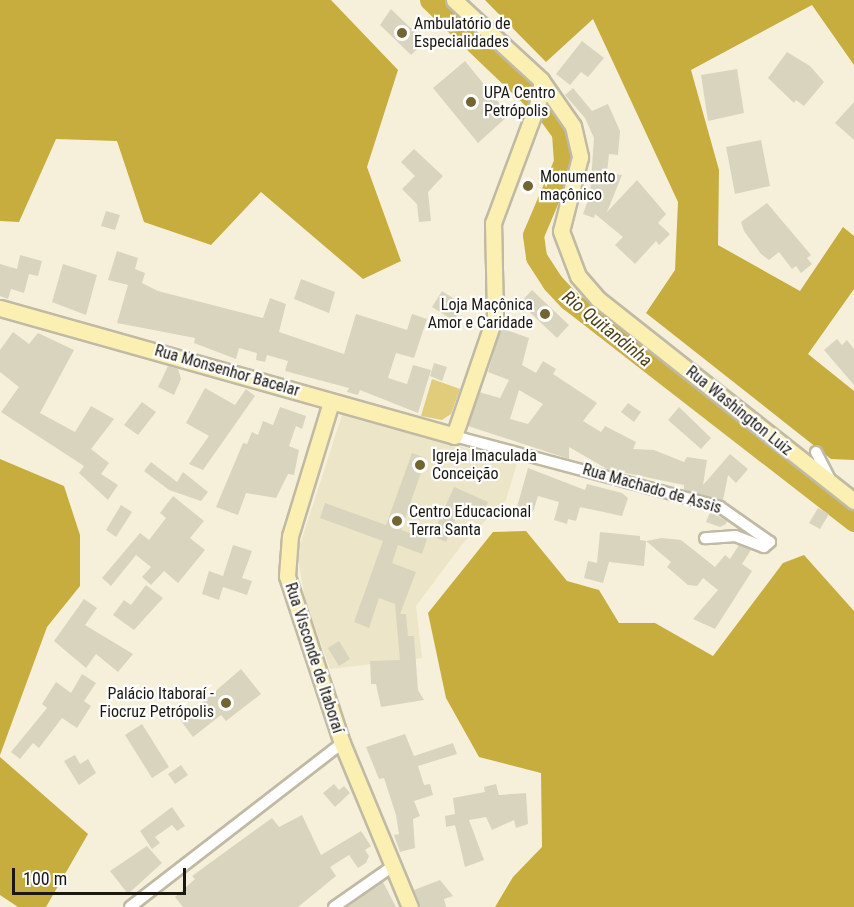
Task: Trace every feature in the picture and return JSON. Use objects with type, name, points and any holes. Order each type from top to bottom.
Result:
[{"type":"main road","name":"Rua Washington Luiz","points":[[454,0],[546,90],[579,142],[577,178],[561,231],[578,276],[598,299],[854,501]]},
{"type":"main road","points":[[454,436],[495,316],[493,223],[531,115],[546,90]]},
{"type":"main road","name":"Rua Monsenhor Bacelar","points":[[0,308],[454,436]]},
{"type":"main road","name":"Rua Visconde de Itaboraí","points":[[331,402],[290,536],[287,576],[342,743],[410,907]]},
{"type":"street","name":"Rua Machado de Assis","points":[[454,436],[720,507],[770,542],[764,547],[736,536],[705,538]]},
{"type":"street","points":[[816,452],[832,485]]},
{"type":"street","points":[[130,907],[342,743]]},
{"type":"street","points":[[333,907],[393,866]]},
{"type":"shaded area","points":[[0,0],[331,0],[398,70],[367,167],[401,261],[363,279],[261,192],[211,245],[144,222],[117,141],[56,139],[19,222],[0,221]]},
{"type":"shaded area","points":[[485,0],[854,0],[854,65],[812,5],[691,70],[719,170],[718,245],[800,291],[843,227],[854,236],[854,289],[808,354],[854,391],[854,460],[831,459],[646,313],[675,270],[678,202],[593,19],[546,62]]},
{"type":"shaded area","points":[[432,379],[460,389],[451,414],[442,420],[421,416]]},
{"type":"shaded area","name":"Centro Educacional Terra Santa","points":[[343,412],[517,463],[506,500],[464,542],[416,606],[422,658],[330,669],[305,599],[297,554]]},
{"type":"shaded area","points":[[0,459],[64,486],[80,535],[80,586],[47,627],[0,755]]},
{"type":"shaded area","points":[[526,531],[567,581],[599,590],[619,623],[655,623],[713,656],[783,563],[804,555],[854,611],[854,907],[495,907],[513,877],[542,847],[541,773],[479,757],[446,698],[428,613],[493,532]]},
{"type":"shaded area","points":[[0,757],[88,834],[46,907],[18,907],[0,895]]},
{"type":"building","name":"Ambulatório de Especialidades","points":[[391,9],[425,42],[411,55],[380,25]]},
{"type":"building","points":[[582,41],[604,58],[588,77],[581,72],[570,85],[556,74]]},
{"type":"building","points":[[787,52],[810,66],[824,82],[804,106],[796,100],[794,103],[768,78]]},
{"type":"building","name":"UPA Centro Petrópolis","points":[[465,61],[509,115],[478,143],[433,88]]},
{"type":"building","points":[[737,69],[744,113],[708,121],[701,75]]},
{"type":"building","points":[[573,88],[592,111],[608,104],[620,131],[618,155],[609,154],[607,173],[622,175],[607,212],[637,180],[666,214],[658,223],[670,234],[659,245],[656,241],[635,264],[615,245],[623,237],[595,214],[594,218],[583,214],[590,195],[594,138],[585,118],[565,95]]},
{"type":"building","points":[[854,102],[854,140],[835,123]]},
{"type":"building","points":[[761,140],[770,186],[735,194],[726,147]]},
{"type":"building","points":[[414,149],[443,176],[428,192],[431,221],[419,222],[417,204],[402,189],[415,176],[401,162]]},
{"type":"building","points":[[767,203],[811,255],[807,258],[812,264],[801,273],[796,266],[792,269],[779,252],[769,260],[761,254],[744,231],[741,222]]},
{"type":"building","points":[[106,211],[120,215],[115,230],[101,226]]},
{"type":"building","points":[[117,251],[138,258],[135,269],[145,273],[142,283],[158,291],[263,318],[270,298],[286,304],[279,332],[344,354],[356,314],[407,330],[412,314],[427,319],[414,358],[396,353],[388,378],[407,384],[413,365],[431,370],[418,413],[360,390],[358,395],[347,392],[349,388],[285,371],[288,361],[267,355],[265,362],[256,360],[257,353],[239,348],[236,359],[194,343],[195,338],[117,323],[128,285],[108,280]]},
{"type":"building","points":[[20,255],[42,261],[38,276],[29,274],[24,293],[11,289],[8,299],[0,296],[0,264],[17,269]]},
{"type":"building","points":[[63,264],[97,275],[86,315],[52,302]]},
{"type":"building","points":[[301,279],[335,292],[329,313],[294,299]]},
{"type":"building","name":"Loja Maçônica Amor e Caridade","points":[[532,290],[569,325],[557,338],[520,303]]},
{"type":"building","points":[[442,291],[464,305],[454,321],[432,307]]},
{"type":"building","points":[[501,328],[529,338],[522,365],[536,373],[543,361],[556,369],[553,374],[597,403],[583,421],[601,432],[605,426],[636,442],[633,449],[654,450],[684,462],[687,457],[707,460],[703,485],[730,454],[748,469],[736,483],[728,475],[723,500],[684,490],[684,485],[607,469],[569,447],[569,459],[468,426],[479,392],[500,398],[509,380],[488,372]],"holes":[[[519,390],[543,404],[528,424],[510,419]]]},
{"type":"building","points":[[13,332],[29,344],[38,333],[74,350],[40,413],[75,432],[91,406],[114,419],[91,449],[109,463],[101,474],[118,485],[108,500],[79,473],[84,466],[1,412],[19,387],[0,372],[0,350]]},
{"type":"building","points":[[837,339],[842,345],[847,340],[854,349],[854,385],[824,350]]},
{"type":"building","points":[[434,363],[447,367],[442,381],[430,376]]},
{"type":"building","points":[[168,366],[178,369],[181,379],[174,395],[158,387]]},
{"type":"building","points":[[205,388],[235,405],[246,389],[255,396],[203,470],[189,464],[209,436],[186,423]]},
{"type":"building","points":[[142,402],[156,412],[138,435],[124,425]]},
{"type":"building","points":[[628,403],[641,412],[634,422],[621,412]]},
{"type":"building","points":[[280,407],[306,416],[302,429],[296,426],[289,446],[299,450],[294,475],[288,474],[276,498],[246,493],[238,515],[216,507],[243,443],[247,444],[252,432],[258,435],[263,421],[273,425]]},
{"type":"building","points":[[679,407],[711,438],[701,449],[668,420]]},
{"type":"building","points":[[412,453],[426,458],[401,530],[427,539],[422,554],[398,545],[392,563],[416,572],[400,614],[406,614],[408,636],[414,636],[418,690],[424,700],[381,707],[376,684],[371,684],[370,661],[400,660],[395,604],[379,598],[369,628],[354,622],[383,541],[320,518],[325,503],[386,525]]},
{"type":"building","points":[[151,462],[177,482],[183,472],[208,492],[201,501],[169,490],[144,471]]},
{"type":"building","points":[[528,468],[585,490],[587,484],[622,493],[628,498],[622,516],[580,507],[576,521],[568,519],[567,524],[554,520],[559,502],[538,496],[533,512],[517,507]]},
{"type":"building","points":[[454,487],[488,502],[482,515],[468,509],[465,516],[458,513],[446,542],[432,536]]},
{"type":"building","points":[[173,496],[204,521],[190,538],[205,550],[178,583],[164,571],[151,585],[142,577],[151,567],[136,555],[111,586],[102,578],[140,533],[149,540],[166,518],[160,513]]},
{"type":"building","points":[[121,505],[132,512],[116,537],[106,530]]},
{"type":"building","points":[[818,508],[829,514],[820,529],[809,523]]},
{"type":"building","points":[[710,512],[727,521],[726,524],[720,527],[706,522]]},
{"type":"building","points":[[600,532],[640,536],[640,540],[646,541],[644,566],[609,562],[603,583],[584,578],[588,561],[597,563]]},
{"type":"building","points":[[662,538],[681,540],[715,567],[725,555],[730,559],[739,545],[751,550],[742,564],[752,571],[715,629],[693,619],[718,590],[703,578],[697,586],[688,585],[667,567],[671,562],[646,541]]},
{"type":"building","points":[[233,545],[252,551],[242,578],[252,581],[247,595],[223,587],[219,600],[202,594],[209,571],[223,576]]},
{"type":"building","points":[[146,585],[163,598],[134,630],[113,615],[124,600],[131,605]]},
{"type":"building","points":[[84,599],[97,608],[85,625],[133,654],[118,672],[96,654],[86,668],[54,641]]},
{"type":"building","points":[[339,641],[350,659],[339,666],[328,648]]},
{"type":"building","name":"Palácio Itaboraí - Fiocruz Petrópolis","points":[[241,669],[261,694],[226,721],[221,715],[193,737],[181,721]]},
{"type":"building","points":[[82,674],[96,683],[84,701],[91,706],[77,728],[62,718],[39,748],[33,743],[20,759],[11,752],[47,708],[42,704],[56,682],[71,693]]},
{"type":"building","points":[[142,724],[169,767],[152,778],[125,735]]},
{"type":"building","points":[[405,734],[414,756],[453,743],[457,754],[418,766],[424,785],[430,784],[433,795],[414,801],[420,816],[413,819],[415,848],[400,852],[394,835],[399,834],[396,815],[384,778],[379,779],[366,747]]},
{"type":"building","points":[[75,755],[80,764],[88,759],[96,773],[79,785],[64,761]]},
{"type":"building","points":[[181,765],[188,775],[175,784],[168,774]]},
{"type":"building","points":[[334,784],[339,790],[344,786],[350,793],[335,807],[323,793]]},
{"type":"building","points":[[496,784],[499,795],[526,793],[528,824],[516,828],[514,820],[492,830],[486,817],[469,820],[484,860],[465,867],[455,825],[446,827],[445,816],[455,814],[453,798],[485,792],[484,787]]},
{"type":"building","points":[[172,807],[185,826],[177,831],[172,825],[155,837],[160,843],[152,849],[140,831]]},
{"type":"building","points":[[302,815],[321,855],[361,831],[371,846],[365,850],[369,856],[366,863],[358,868],[349,855],[330,867],[336,876],[298,907],[183,907],[175,897],[195,879],[192,876],[272,818],[279,827]]},
{"type":"building","points":[[147,846],[162,863],[128,894],[110,871]]},
{"type":"building","points":[[440,880],[453,896],[444,899],[446,907],[421,907],[414,890]]},
{"type":"building","points":[[383,882],[396,907],[347,907]]},
{"type":"waterway","name":"Rio Quitandinha","points":[[430,0],[547,112],[562,133],[564,162],[533,235],[536,257],[552,282],[569,300],[854,521]]},
{"type":"place","name":"Ambulatório de Especialidades","points":[[402,33]]},
{"type":"place","name":"UPA Centro Petrópolis","points":[[471,102]]},
{"type":"place","name":"Monumento maçônico","points":[[528,186]]},
{"type":"place","name":"Loja Maçônica Amor e Caridade","points":[[545,314]]},
{"type":"place","name":"Igreja Imaculada Conceição","points":[[420,465]]},
{"type":"place","name":"Centro Educacional Terra Santa","points":[[397,521]]},
{"type":"place","name":"Palácio Itaboraí - Fiocruz Petrópolis","points":[[226,703]]}]
